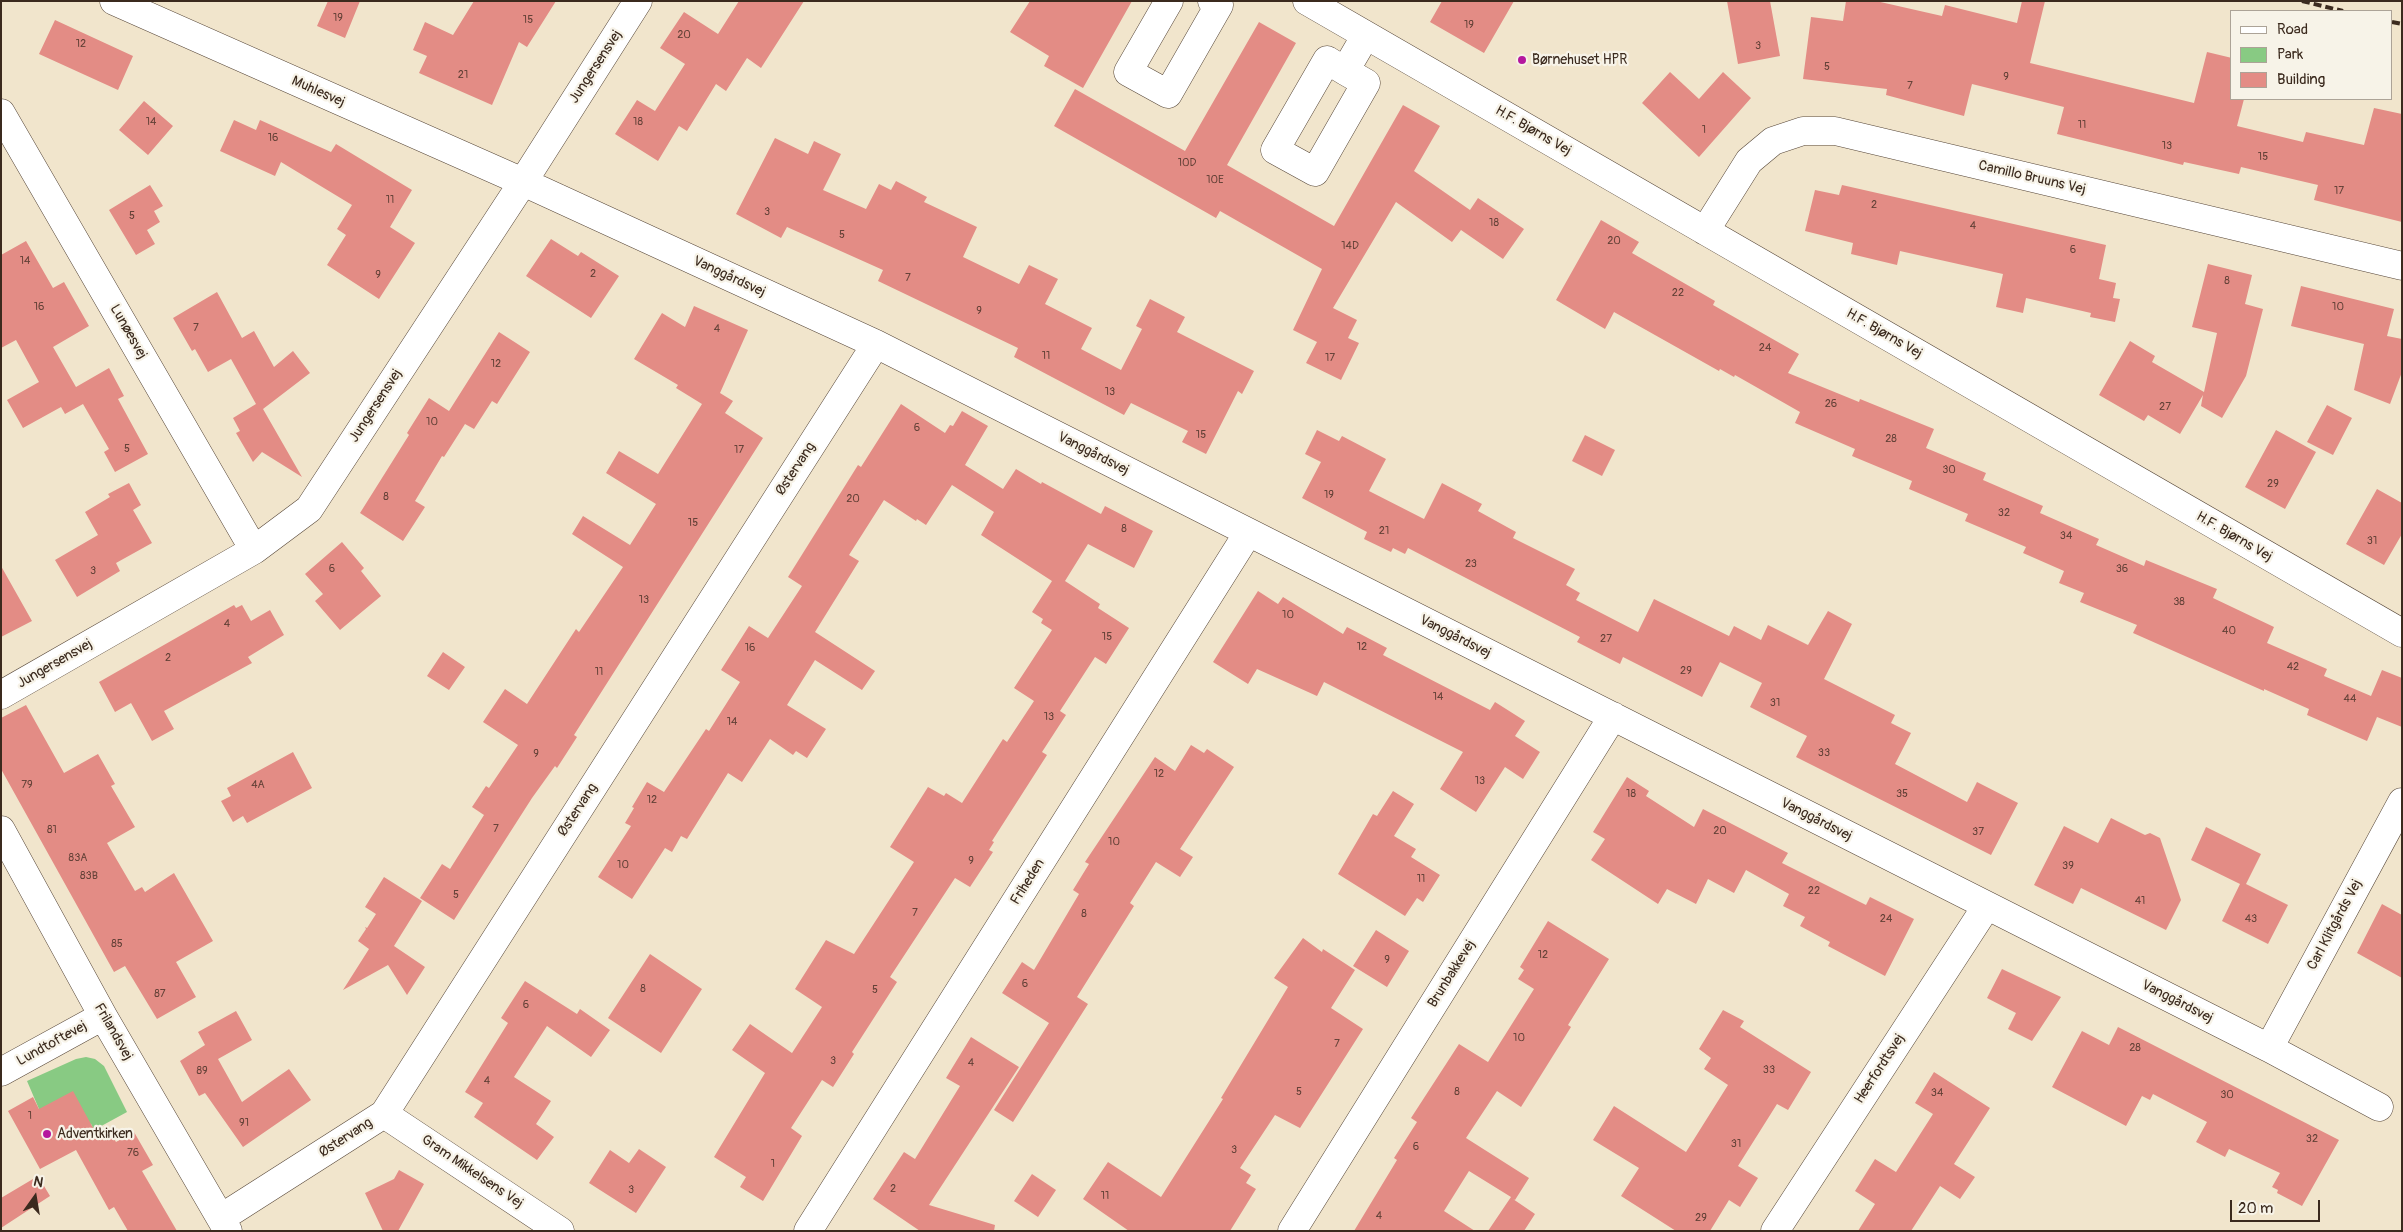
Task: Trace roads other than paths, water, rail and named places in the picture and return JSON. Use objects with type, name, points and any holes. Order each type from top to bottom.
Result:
[{"type":"street","name":"Muhlesvej","points":[[114,1],[523,182]]},
{"type":"street","name":"Jungersensvej","points":[[1,695],[254,550],[309,509],[523,182],[638,1]]},
{"type":"street","points":[[1168,1],[1128,72],[1168,94],[1219,5],[1212,1]]},
{"type":"street","name":"H.F. Bjørns Vej","points":[[1318,4],[1366,35],[2402,633]]},
{"type":"street","points":[[1345,71],[1366,35]]},
{"type":"street","name":"Lunøesvej","points":[[1,113],[254,550]]},
{"type":"street","name":"Camillo Bruuns Vej","points":[[1705,231],[1749,161],[1773,141],[1803,130],[1835,131],[2402,266]]},
{"type":"street","name":"Vanggårdsvej","points":[[523,182],[876,344],[1613,716],[1986,907],[2269,1048],[2379,1107]]},
{"type":"street","name":"Østervang","points":[[224,1224],[384,1114],[876,344]]},
{"type":"street","name":"Friheden","points":[[808,1231],[1248,533]]},
{"type":"street","name":"Brunbakkevej","points":[[1292,1231],[1613,716]]},
{"type":"street","name":"Carl Klitgårds Vej","points":[[2269,1048],[2402,802]]},
{"type":"street","name":"Frilandsvej","points":[[1,830],[103,1016],[224,1224]]},
{"type":"street","name":"Heerfordtsvej","points":[[1775,1231],[1986,907]]},
{"type":"street","name":"Lundtoftevej","points":[[1,1072],[103,1016]]},
{"type":"street","name":"Gram Mikkelsens Vej","points":[[384,1114],[560,1231]]},
{"type":"railway","points":[[2302,1],[2339,10]]},
{"type":"railway","points":[[2393,22],[2402,24]]},
{"type":"place","name":"Børnehuset HPR","points":[[1522,60]]},
{"type":"place","name":"Adventkirken","points":[[47,1134]]}]
